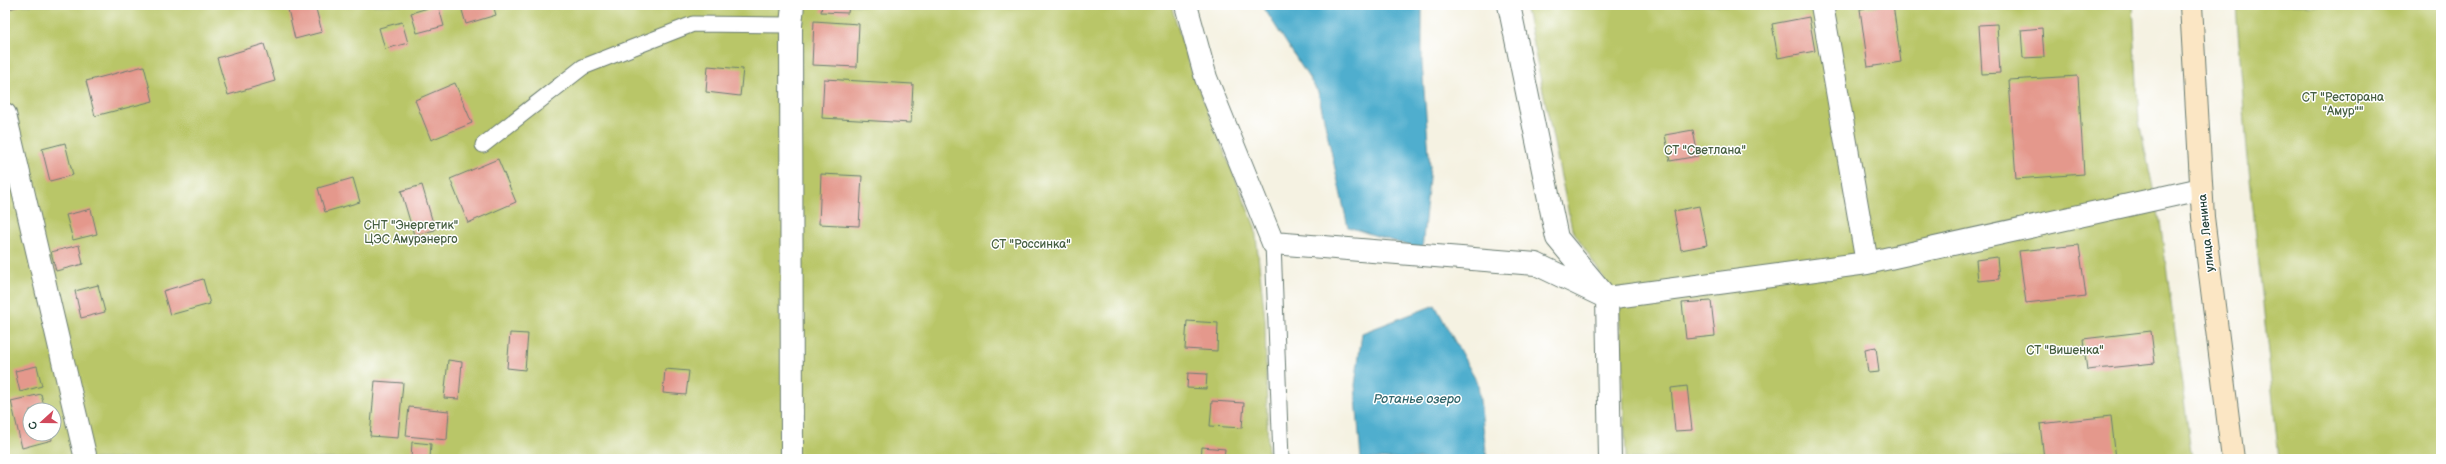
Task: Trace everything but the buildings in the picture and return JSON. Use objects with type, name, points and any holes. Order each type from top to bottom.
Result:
[{"type":"street","points":[[1186,5],[1206,78],[1273,243],[1536,264],[1607,298],[1867,263],[2202,189]]},
{"type":"street","points":[[1509,5],[1557,238],[1607,298],[1610,459]]},
{"type":"street","points":[[1822,5],[1867,263]]},
{"type":"street","name":"улица Ленина","points":[[2191,5],[2203,217],[2233,459]]},
{"type":"street","points":[[792,15],[792,459]]},
{"type":"street","points":[[5,114],[86,459]]},
{"type":"lane","points":[[483,145],[583,67],[693,24],[792,15]]},
{"type":"lane","points":[[1273,243],[1281,459]]},
{"type":"green space","name":"СНТ \"Энергетик\" ЦЭС Амурэнерго","points":[[5,5],[1171,5],[1190,67],[1255,227],[1265,319],[1268,459],[5,459]]},
{"type":"green space","points":[[1525,5],[2133,5],[2139,122],[2160,221],[2192,459],[1626,459],[1619,303],[1572,229]]},
{"type":"green space","name":"СТ \"Ресторана \"Амур\"\"","points":[[2236,5],[2441,5],[2441,459],[2279,459],[2247,149]]},
{"type":"water","points":[[1262,5],[1422,5],[1422,64],[1430,167],[1422,250],[1348,227],[1318,92]]},
{"type":"water","name":"Ротанье озеро","points":[[1435,305],[1478,384],[1487,459],[1361,459],[1355,385],[1362,333]]},
{"type":"park label","name":"СТ \"Светлана\"","points":[[1705,150]]},
{"type":"park label","name":"СТ \"Россинка\"","points":[[1031,244]]},
{"type":"park label","name":"СТ \"Вишенка\"","points":[[2065,350]]}]
